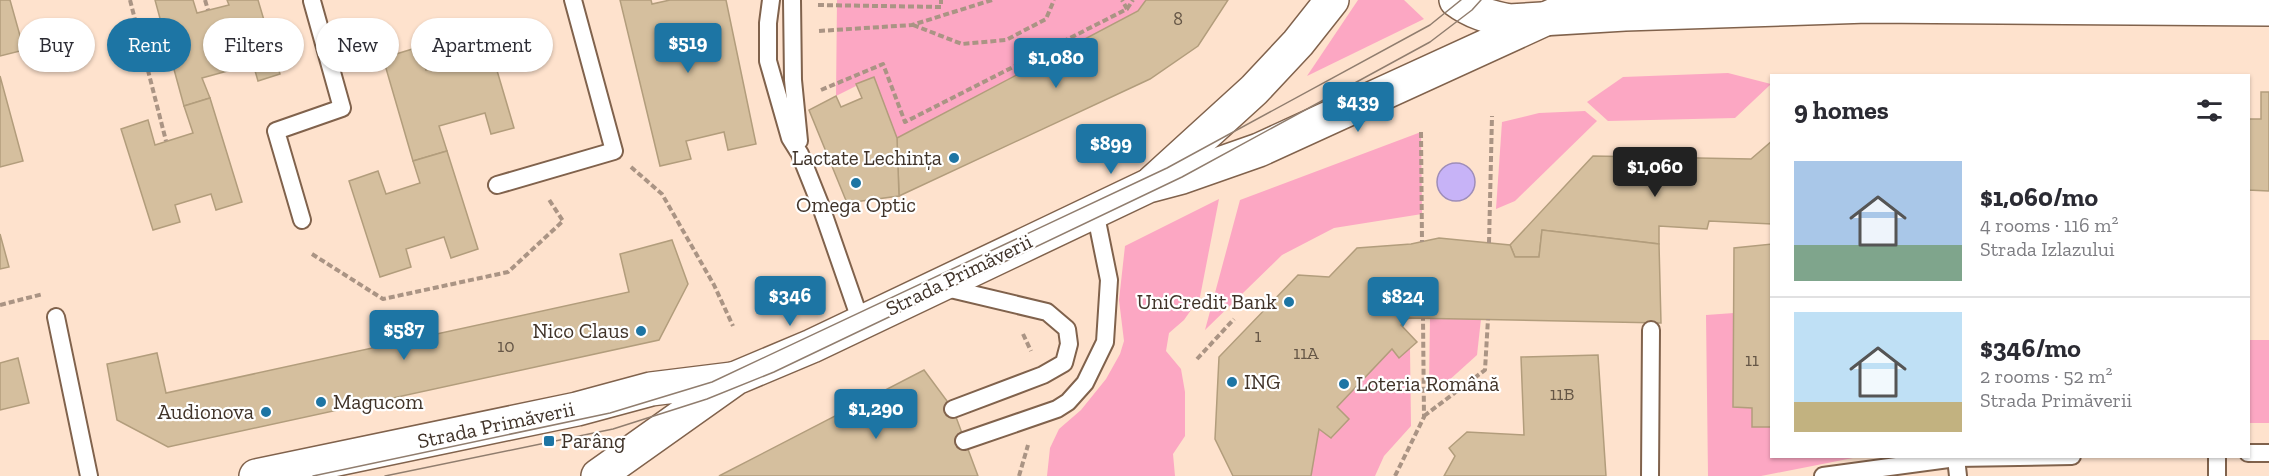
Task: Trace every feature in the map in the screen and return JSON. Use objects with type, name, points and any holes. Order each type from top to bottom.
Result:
[{"type":"main road","name":"Strada Primăverii","points":[[1148,186],[1254,90],[1298,43],[1332,0]]},
{"type":"main road","name":"Strada Primăverii","points":[[1456,0],[1490,18],[1509,21],[1545,18]]},
{"type":"main road","name":"Strada Primăverii","points":[[598,476],[736,378],[861,322],[1148,186],[1182,177],[1259,150],[1565,10],[1580,0]]},
{"type":"main road","points":[[1545,18],[1860,3],[2170,5],[2269,9]]},
{"type":"main road","name":"Strada Primăverii","points":[[256,476],[577,409],[651,389],[736,378]]},
{"type":"lane","points":[[302,220],[276,131],[342,108],[313,0]]},
{"type":"lane","points":[[497,185],[614,151],[573,0]]},
{"type":"lane","points":[[771,0],[768,23],[768,61],[790,138],[800,153],[861,322]]},
{"type":"lane","points":[[792,0],[791,33],[800,153]]},
{"type":"lane","points":[[964,441],[1057,409],[1068,402],[1085,383],[1105,342],[1109,280],[1095,211]]},
{"type":"lane","points":[[936,286],[1047,312],[1067,329],[1069,344],[1064,363],[1043,375],[953,409]]},
{"type":"lane","points":[[56,317],[89,476]]},
{"type":"lane","points":[[1650,476],[1651,330]]},
{"type":"lane","points":[[2250,453],[2269,453]]},
{"type":"lane","points":[[1823,476],[1929,458],[1956,458],[1958,476]]},
{"type":"lane","points":[[2217,458],[2217,476]]},
{"type":"path","points":[[130,0],[166,141]]},
{"type":"path","points":[[205,0],[208,10]]},
{"type":"path","points":[[809,5],[941,7],[941,0]]},
{"type":"path","points":[[791,33],[912,25],[990,0]]},
{"type":"path","points":[[912,25],[962,44],[1006,40],[1046,19],[1054,0]]},
{"type":"path","points":[[1122,0],[1127,9]]},
{"type":"path","points":[[795,100],[883,64],[904,122],[1127,9],[1133,0]]},
{"type":"path","points":[[1489,243],[1492,116]]},
{"type":"path","points":[[1421,132],[1422,242]]},
{"type":"path","points":[[614,151],[662,194],[714,285],[733,326]]},
{"type":"path","points":[[312,254],[383,299],[508,272],[563,221],[546,194]]},
{"type":"path","points":[[0,305],[54,291]]},
{"type":"path","points":[[1423,318],[1424,417]]},
{"type":"path","points":[[1197,358],[1234,319]]},
{"type":"path","points":[[1395,476],[1424,417],[1485,370],[1488,319]]},
{"type":"shaded area","points":[[837,0],[1146,0],[1138,11],[897,138],[874,77],[836,96]]},
{"type":"shaded area","points":[[1358,0],[1404,0],[1424,19],[1307,76]]},
{"type":"shaded area","points":[[1728,73],[1770,85],[1735,118],[1608,121],[1587,102],[1623,77]]},
{"type":"shaded area","points":[[1585,111],[1597,121],[1515,201],[1496,209],[1502,122],[1539,113]]},
{"type":"shaded area","points":[[1421,132],[1422,214],[1334,228],[1282,255],[1205,330],[1240,200]]},
{"type":"shaded area","points":[[1456,163],[1469,169],[1475,182],[1469,195],[1456,201],[1443,195],[1437,182],[1443,169]]},
{"type":"shaded area","points":[[1219,199],[1200,297],[1184,320],[1169,333],[1166,351],[1181,369],[1185,392],[1185,436],[1173,454],[1175,476],[1047,476],[1050,448],[1059,429],[1081,410],[1106,379],[1120,354],[1124,341],[1119,300],[1125,246]]},
{"type":"shaded area","points":[[1734,313],[1733,407],[1752,408],[1752,427],[1770,427],[1770,458],[1853,458],[1761,476],[1708,476],[1706,315]]},
{"type":"shaded area","points":[[1430,318],[1481,319],[1477,355],[1436,392],[1429,386]]},
{"type":"shaded area","points":[[2250,340],[2269,340],[2269,423],[2250,423]]},
{"type":"shaded area","points":[[1410,348],[1411,426],[1384,456],[1375,476],[1311,476],[1319,429],[1332,438],[1349,419],[1337,407],[1392,349],[1399,358]]},
{"type":"building","points":[[0,0],[10,0],[18,29],[18,52],[0,56]]},
{"type":"building","points":[[155,0],[193,0],[197,13],[229,5],[227,0],[258,0],[263,18],[203,18],[203,72],[224,72],[202,78],[210,98],[184,106],[175,72],[191,72],[191,18],[160,18]]},
{"type":"building","points":[[620,0],[651,0],[652,4],[670,0],[726,0],[756,144],[728,150],[724,132],[686,141],[691,159],[660,166]]},
{"type":"building","points":[[1146,0],[1228,0],[1198,46],[1150,79],[899,196],[897,138],[1138,11]]},
{"type":"building","points":[[411,49],[411,72],[497,72],[514,128],[491,134],[485,113],[439,126],[447,151],[413,161],[387,72],[399,72],[399,53]]},
{"type":"building","points":[[255,72],[279,72],[280,74],[258,81]]},
{"type":"building","points":[[0,76],[23,161],[0,167]]},
{"type":"building","points":[[874,77],[897,138],[899,196],[847,203],[809,110],[836,96],[841,107],[862,98],[856,84]]},
{"type":"building","points":[[2261,92],[2269,92],[2269,191],[2250,190],[2250,119],[2261,119]]},
{"type":"building","points":[[210,98],[242,202],[216,210],[211,194],[175,205],[180,222],[153,230],[121,129],[148,120],[155,145],[193,133],[184,106]]},
{"type":"building","points":[[1770,143],[1770,224],[1709,221],[1707,229],[1659,226],[1659,244],[1542,230],[1539,257],[1515,257],[1510,245],[1593,156],[1751,159]]},
{"type":"building","points":[[447,151],[478,249],[451,258],[444,237],[406,249],[411,267],[380,277],[349,181],[378,171],[386,194],[420,183],[413,161]]},
{"type":"building","points":[[1542,230],[1659,244],[1661,323],[1409,318],[1401,325],[1417,342],[1399,358],[1392,349],[1337,407],[1349,419],[1331,438],[1319,429],[1311,476],[1233,476],[1215,439],[1219,357],[1298,275],[1329,277],[1357,248],[1411,244],[1439,238],[1510,245],[1515,257],[1539,257]]},
{"type":"building","points":[[0,234],[9,267],[0,269]]},
{"type":"building","points":[[672,240],[688,284],[659,340],[168,447],[117,420],[107,364],[157,353],[166,393],[629,292],[620,254]]},
{"type":"building","points":[[1770,244],[1770,427],[1752,427],[1752,408],[1733,407],[1734,248]]},
{"type":"building","points":[[1598,355],[1606,476],[1444,476],[1455,456],[1449,448],[1467,432],[1524,435],[1521,357]]},
{"type":"building","points":[[18,358],[29,403],[0,410],[0,363]]},
{"type":"building","points":[[924,370],[953,409],[978,476],[719,476]]},
{"type":"tram line","points":[[313,476],[610,413],[712,382],[1167,168],[1430,25],[1461,0]]},
{"type":"tram line","points":[[385,476],[613,429],[707,399],[774,372],[1182,177],[1430,42],[1472,10],[1481,0]]},
{"type":"place","name":"Lactate Lechința","points":[[954,158]]},
{"type":"place","name":"Omega Optic","points":[[856,183]]},
{"type":"place","name":"UniCredit Bank","points":[[1289,302]]},
{"type":"place","name":"Nico Claus","points":[[641,331]]},
{"type":"place","name":"ING","points":[[1232,382]]},
{"type":"place","name":"Loteria Română","points":[[1344,384]]},
{"type":"place","name":"Magucom","points":[[321,402]]},
{"type":"place","name":"Audionova","points":[[266,412]]},
{"type":"place","name":"Parâng","points":[[549,441]]}]
